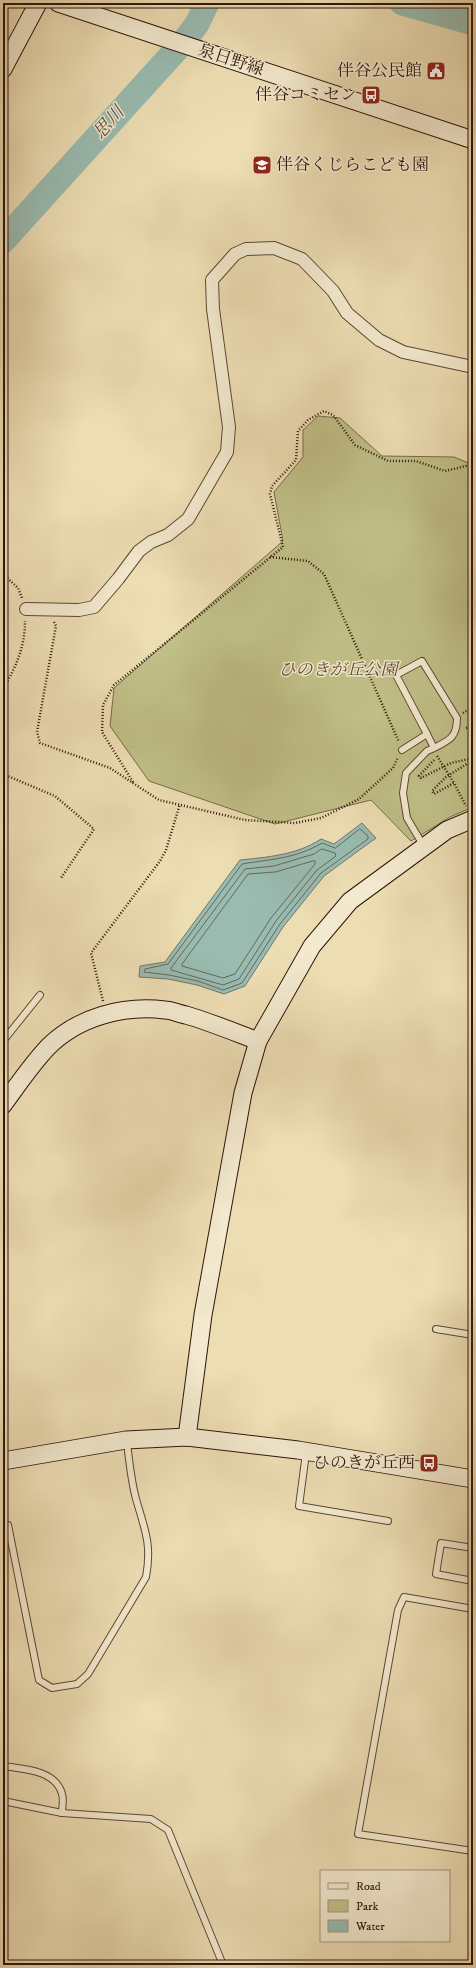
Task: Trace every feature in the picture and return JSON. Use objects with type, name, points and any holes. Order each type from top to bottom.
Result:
[{"type":"street","points":[[3,69],[38,3]]},
{"type":"street","name":"泉日野線","points":[[58,3],[154,33],[473,140]]},
{"type":"street","points":[[26,609],[79,610],[94,607],[118,579],[138,551],[151,542],[168,535],[188,519],[227,452],[229,441],[229,427],[213,309],[212,280],[235,254],[246,249],[274,248],[302,259],[333,291],[347,313],[379,340],[403,352],[436,360],[473,366]]},
{"type":"street","points":[[187,1437],[203,1315],[240,1109],[258,1041],[312,946],[350,901],[447,830],[471,815]]},
{"type":"street","points":[[3,1105],[48,1047],[65,1033],[84,1022],[105,1013],[122,1010],[166,1010],[202,1020],[258,1041]]},
{"type":"street","points":[[3,1461],[126,1440],[187,1437],[306,1451],[473,1479]]},
{"type":"lane","points":[[424,847],[407,818],[403,794],[406,773],[427,751],[434,748],[450,740],[457,729],[457,718],[422,661],[396,675],[434,748]]},
{"type":"lane","points":[[402,750],[427,734]]},
{"type":"lane","points":[[3,1041],[40,995]]},
{"type":"lane","points":[[436,1329],[473,1336]]},
{"type":"lane","points":[[8,1525],[39,1680],[52,1688],[77,1684],[88,1674],[146,1577],[149,1559],[148,1540],[130,1471],[126,1440]]},
{"type":"lane","points":[[306,1451],[299,1506],[388,1522]]},
{"type":"lane","points":[[473,1548],[441,1542],[436,1574],[473,1580]]},
{"type":"lane","points":[[473,1609],[404,1597],[398,1610],[358,1834],[473,1851]]},
{"type":"lane","points":[[3,1766],[42,1773],[54,1781],[62,1794],[62,1813]]},
{"type":"lane","points":[[3,1800],[62,1813],[151,1818],[168,1830],[223,1965]]},
{"type":"path","points":[[133,783],[102,732],[103,705],[114,685],[283,547],[270,494],[272,486],[296,460],[298,431],[308,420],[324,411],[333,415],[355,445],[388,461],[416,461],[445,471],[466,466],[473,470]]},
{"type":"path","points":[[51,609],[56,626],[37,732],[40,743],[110,768],[159,800],[245,820],[295,823],[321,818],[359,799],[393,768],[402,750],[324,574],[308,561],[270,557]]},
{"type":"path","points":[[3,574],[18,588],[26,609],[25,632],[21,654],[16,668],[3,689]]},
{"type":"path","points":[[463,713],[472,708]]},
{"type":"path","points":[[466,728],[473,726]]},
{"type":"path","points":[[438,758],[454,783],[471,815]]},
{"type":"path","points":[[434,760],[419,776],[421,778],[451,764],[469,759],[470,762],[449,776],[432,791],[434,794],[454,783]]},
{"type":"path","points":[[3,774],[55,796],[94,830],[61,878]]},
{"type":"path","points":[[105,1013],[91,953],[160,861],[166,850],[180,804]]},
{"type":"green space","name":"ひのきが丘公園","points":[[318,416],[340,418],[382,456],[454,457],[473,465],[473,807],[450,817],[411,841],[371,800],[275,824],[149,781],[110,726],[114,688],[283,541],[274,492],[303,457],[303,430]]},
{"type":"water","points":[[362,823],[376,838],[324,876],[283,927],[245,986],[224,994],[197,985],[168,979],[139,977],[140,966],[165,962],[240,860],[292,852],[302,849],[321,839],[334,844]]},
{"type":"waterway","name":"思川","points":[[3,241],[185,40],[197,24],[207,3]]},
{"type":"waterway","name":"思川","points":[[402,3],[473,23]]},
{"type":"place","name":"伴谷公民館","points":[[436,71]]},
{"type":"place","name":"伴谷コミセン","points":[[371,95]]},
{"type":"place","name":"伴谷くじらこども園","points":[[262,165]]},
{"type":"place","name":"ひのきが丘西","points":[[429,1463]]}]
